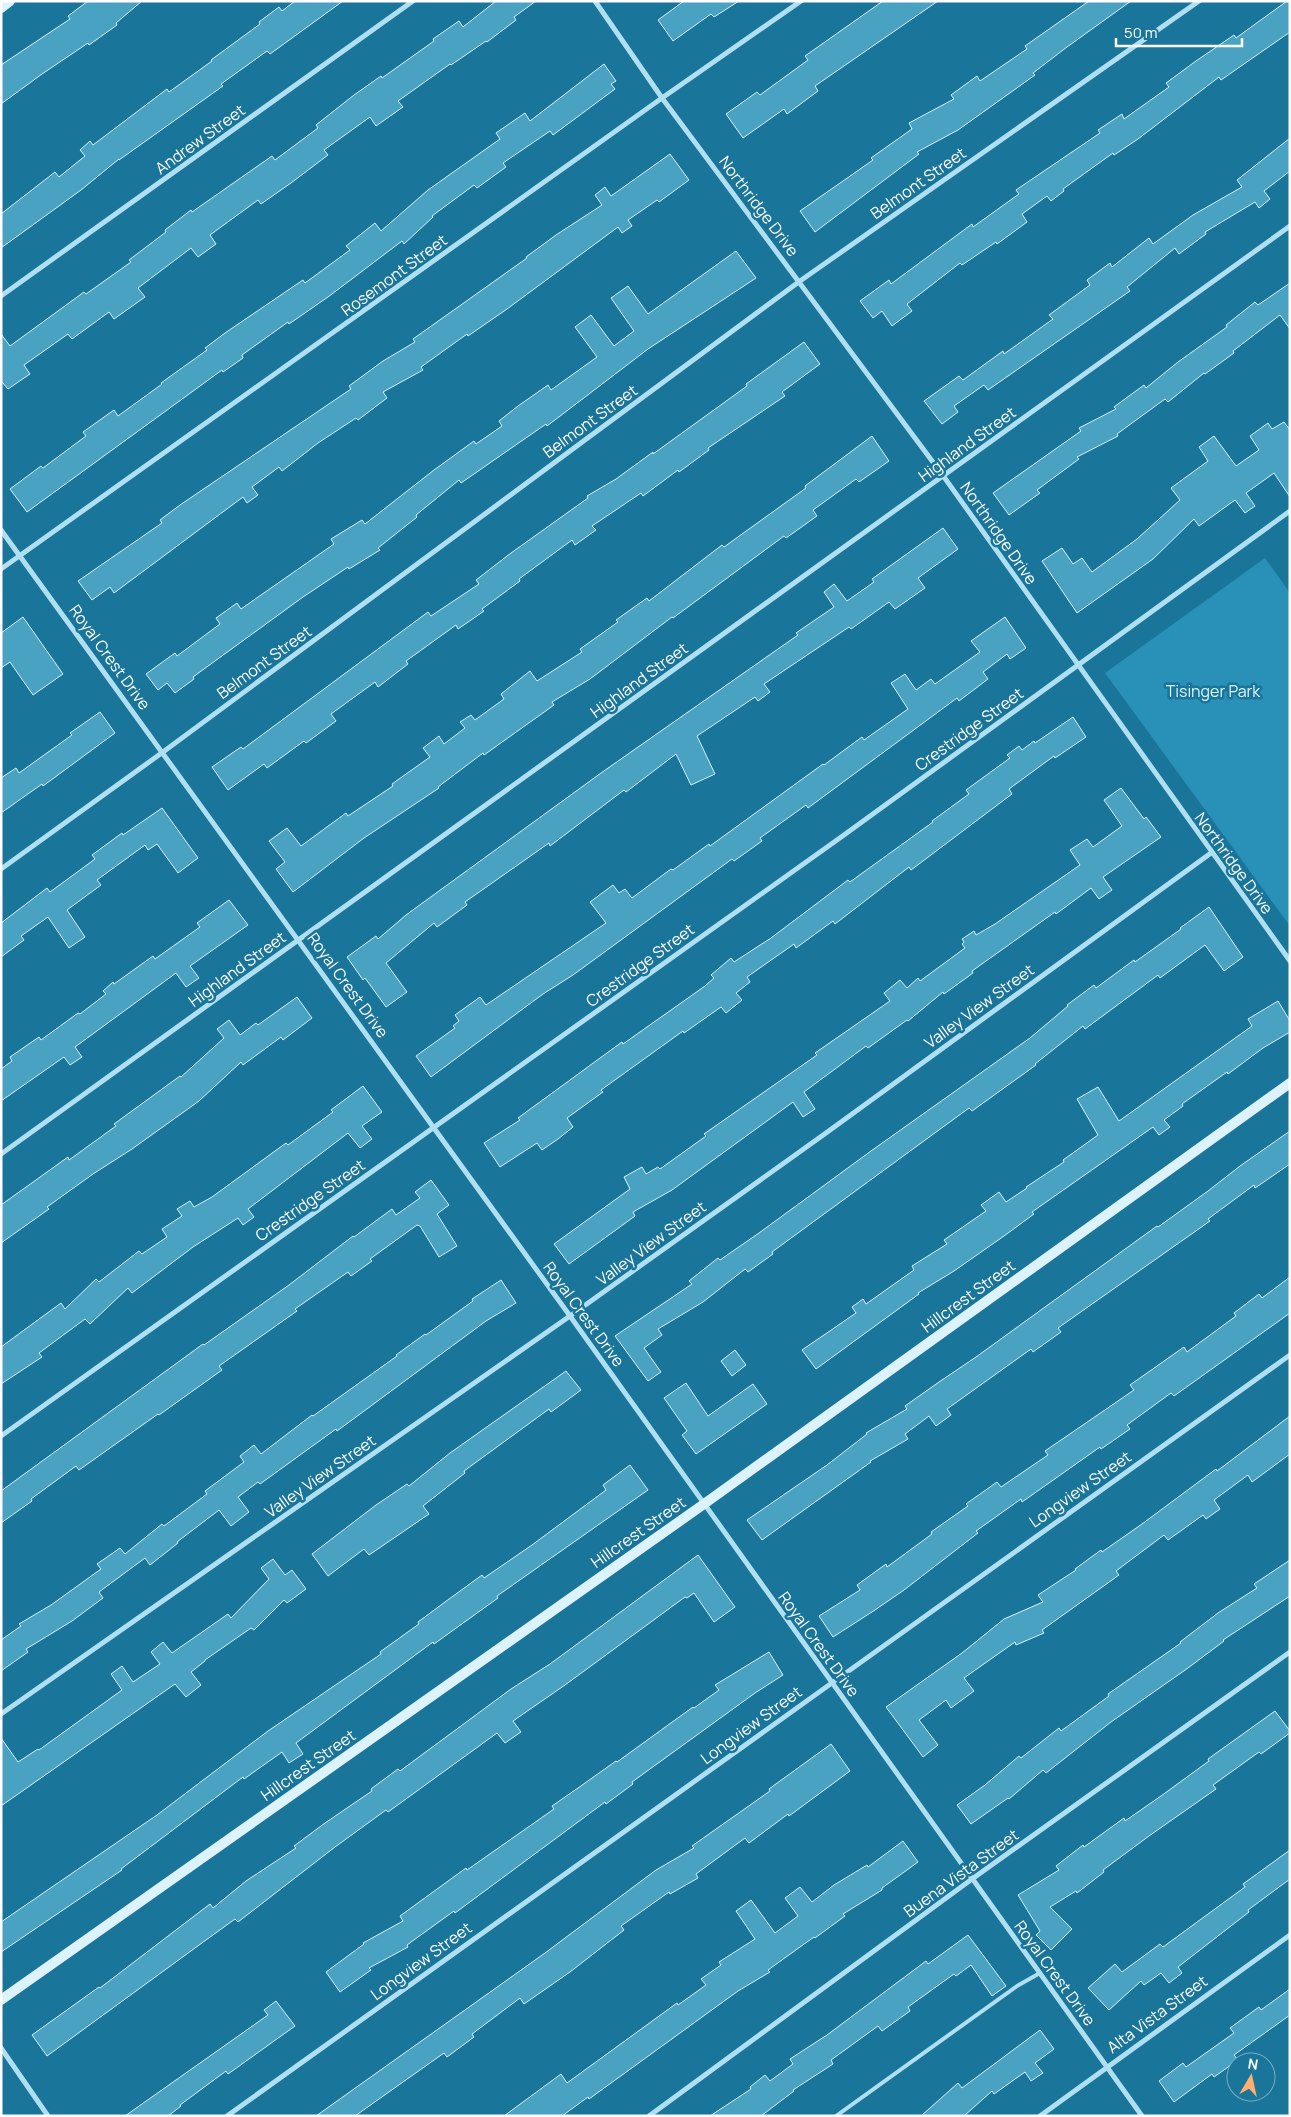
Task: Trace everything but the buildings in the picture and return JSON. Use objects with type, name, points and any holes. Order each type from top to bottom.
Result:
[{"type":"street","points":[[1,8],[10,1]]},
{"type":"street","name":"Andrew Street","points":[[1,296],[413,1]]},
{"type":"street","name":"Northridge Drive","points":[[595,1],[662,98],[944,477],[1077,666],[1290,961]]},
{"type":"street","name":"Rosemont Street","points":[[1,570],[662,98],[801,1]]},
{"type":"street","name":"Belmont Street","points":[[1,868],[163,752],[800,281],[1199,1]]},
{"type":"street","name":"Highland Street","points":[[1,1154],[944,477],[1290,226]]},
{"type":"street","name":"Crestridge Street","points":[[1,1436],[1077,666],[1290,511]]},
{"type":"street","name":"Royal Crest Drive","points":[[1,530],[299,939],[1142,2116]]},
{"type":"street","name":"Valley View Street","points":[[1,1714],[570,1316],[826,1133],[1211,853]]},
{"type":"street","name":"Hillcrest Street","points":[[1,2000],[704,1504],[1290,1083]]},
{"type":"street","name":"Longview Street","points":[[227,2116],[1290,1355]]},
{"type":"street","name":"Buena Vista Street","points":[[649,2116],[717,2068],[972,1879],[1290,1652]]},
{"type":"street","name":"Alta Vista Street","points":[[1040,2116],[1290,1935]]},
{"type":"street","points":[[1,2048],[48,2116]]},
{"type":"lane","points":[[836,2116],[1017,1986],[1040,1973]]},
{"type":"green space","name":"Tisinger Park","points":[[1265,558],[1290,593],[1290,926],[1105,673]]}]
